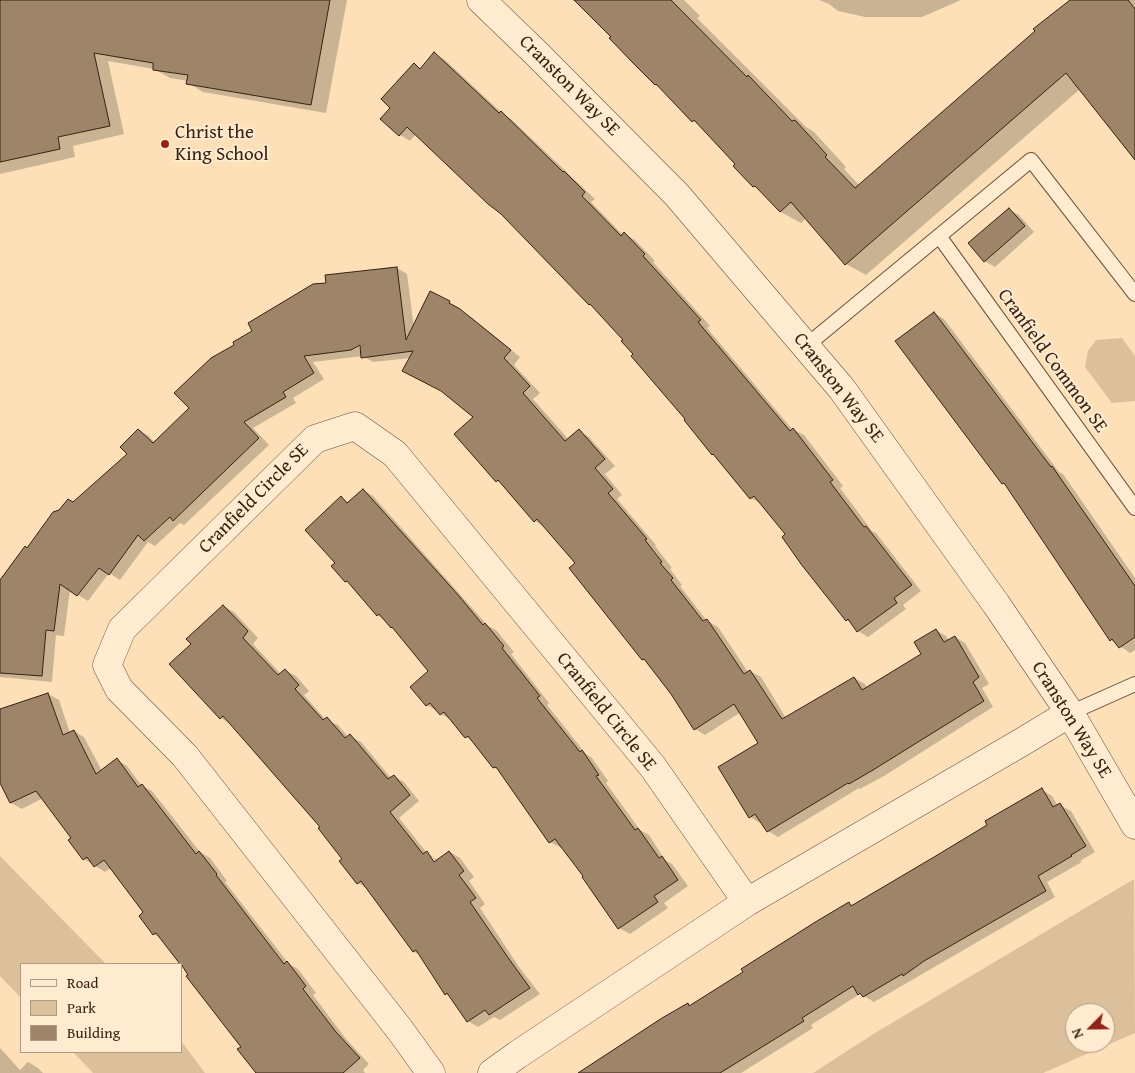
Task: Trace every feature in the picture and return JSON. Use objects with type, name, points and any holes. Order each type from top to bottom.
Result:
[{"type":"street","name":"Cranston Way SE","points":[[481,0],[538,54],[677,194],[848,397],[996,604],[1070,713],[1135,825]]},
{"type":"street","name":"Cranfield Circle SE","points":[[431,1073],[400,1030],[185,756],[119,689],[107,665],[122,629],[315,439],[355,426],[395,454],[652,767],[747,902]]},
{"type":"street","points":[[492,1073],[747,902],[1070,713]]},
{"type":"lane","points":[[806,346],[1031,160],[1135,294]]},
{"type":"lane","name":"Cranfield Common SE","points":[[939,236],[1135,508]]},
{"type":"lane","points":[[1070,713],[1135,684]]},
{"type":"green space","points":[[1122,338],[1135,356],[1135,401],[1112,403],[1085,367],[1088,351],[1096,340]]},
{"type":"green space","points":[[0,856],[105,963],[20,963],[20,997],[0,976]]},
{"type":"green space","points":[[1134,879],[1135,1033],[1115,1042],[1115,1003],[1065,1003],[1065,1053],[1089,1053],[1043,1073],[813,1073],[875,1033]]},
{"type":"green space","points":[[182,1042],[205,1073],[93,1073],[74,1053],[182,1053]]},
{"type":"building","points":[[0,0],[330,0],[311,105],[186,84],[188,75],[153,70],[153,63],[94,53],[110,126],[58,137],[60,149],[0,162]]},
{"type":"building","points":[[574,0],[671,0],[792,121],[795,120],[827,155],[825,157],[855,188],[1035,31],[1033,29],[1070,0],[1128,0],[1135,9],[1135,160],[1066,73],[845,265],[791,202],[780,212],[755,186],[753,187],[733,166],[735,164],[694,120],[692,122],[634,64],[609,38],[611,37]]},
{"type":"building","points":[[434,52],[499,113],[501,111],[564,171],[585,192],[582,196],[621,236],[624,232],[645,254],[643,256],[701,320],[698,322],[790,431],[793,428],[833,480],[830,482],[864,527],[866,526],[912,585],[894,598],[897,603],[857,632],[801,564],[782,537],[785,534],[754,496],[750,499],[712,455],[685,419],[631,356],[633,354],[621,341],[623,340],[590,304],[501,214],[407,127],[399,136],[380,119],[390,108],[381,99],[414,63],[420,69]]},
{"type":"building","points":[[1009,208],[1025,226],[984,262],[968,243]]},
{"type":"building","points":[[397,267],[406,340],[430,291],[450,301],[449,303],[460,309],[511,350],[504,358],[530,386],[523,393],[565,441],[579,429],[605,459],[595,468],[613,489],[608,493],[647,539],[645,540],[662,562],[660,563],[673,578],[671,580],[703,621],[707,619],[744,674],[750,670],[782,719],[854,677],[862,690],[921,654],[914,642],[936,629],[944,642],[955,636],[979,677],[973,682],[984,701],[873,770],[767,832],[755,814],[749,818],[718,767],[758,743],[734,704],[694,730],[671,694],[644,659],[642,660],[569,568],[575,563],[537,519],[534,522],[498,480],[496,482],[454,434],[473,417],[441,391],[402,371],[413,351],[361,358],[360,345],[351,350],[304,356],[314,373],[283,392],[286,397],[244,422],[259,438],[173,521],[170,517],[144,541],[138,535],[109,575],[99,568],[77,596],[60,584],[54,631],[46,630],[42,676],[0,673],[0,580],[25,546],[27,548],[53,512],[59,510],[68,499],[73,502],[127,454],[120,447],[138,429],[153,443],[189,408],[174,393],[211,358],[234,345],[233,342],[252,331],[248,323],[313,284],[326,283],[325,275]]},
{"type":"building","points":[[934,312],[1052,466],[1135,586],[1135,637],[1119,648],[1112,639],[1110,641],[1004,483],[1002,484],[895,341]]},
{"type":"building","points":[[363,489],[483,625],[485,623],[504,646],[502,648],[540,696],[537,698],[580,752],[582,750],[599,775],[596,776],[635,830],[638,828],[659,858],[662,856],[678,880],[654,896],[658,902],[618,929],[583,876],[555,839],[549,843],[496,767],[493,768],[468,736],[465,738],[444,712],[440,715],[430,703],[426,706],[410,687],[428,671],[392,627],[379,614],[377,616],[347,581],[345,582],[331,566],[335,563],[305,530],[341,496],[347,503]]},
{"type":"building","points":[[223,605],[248,631],[243,638],[278,675],[285,669],[299,685],[295,689],[323,720],[327,717],[345,738],[350,734],[388,779],[394,775],[410,795],[390,812],[423,854],[427,851],[434,862],[449,851],[464,871],[459,875],[476,898],[470,902],[530,988],[489,1015],[485,1010],[467,1022],[447,993],[445,995],[416,950],[413,952],[361,881],[357,884],[339,861],[342,859],[318,828],[320,827],[223,716],[220,719],[169,664],[191,644],[186,639]]},
{"type":"building","points":[[48,693],[63,735],[74,730],[96,774],[117,758],[138,787],[142,784],[196,854],[199,851],[284,964],[287,961],[306,986],[303,989],[336,1032],[360,1058],[343,1073],[256,1073],[237,1049],[241,1047],[186,976],[188,975],[182,963],[179,963],[156,933],[153,935],[139,916],[143,912],[104,860],[94,867],[87,857],[83,860],[68,840],[71,838],[36,791],[10,803],[0,783],[0,709]]},
{"type":"building","points":[[1042,788],[1053,807],[1060,803],[1086,846],[1038,876],[1046,891],[924,961],[903,976],[902,974],[863,997],[860,993],[858,995],[853,986],[802,1018],[804,1021],[720,1073],[578,1073],[662,1018],[688,1003],[689,1006],[743,972],[741,969],[817,921],[849,902],[851,906],[934,857],[987,825],[985,821]]},
{"type":"place","name":"Christ the King School","points":[[165,144]]}]
